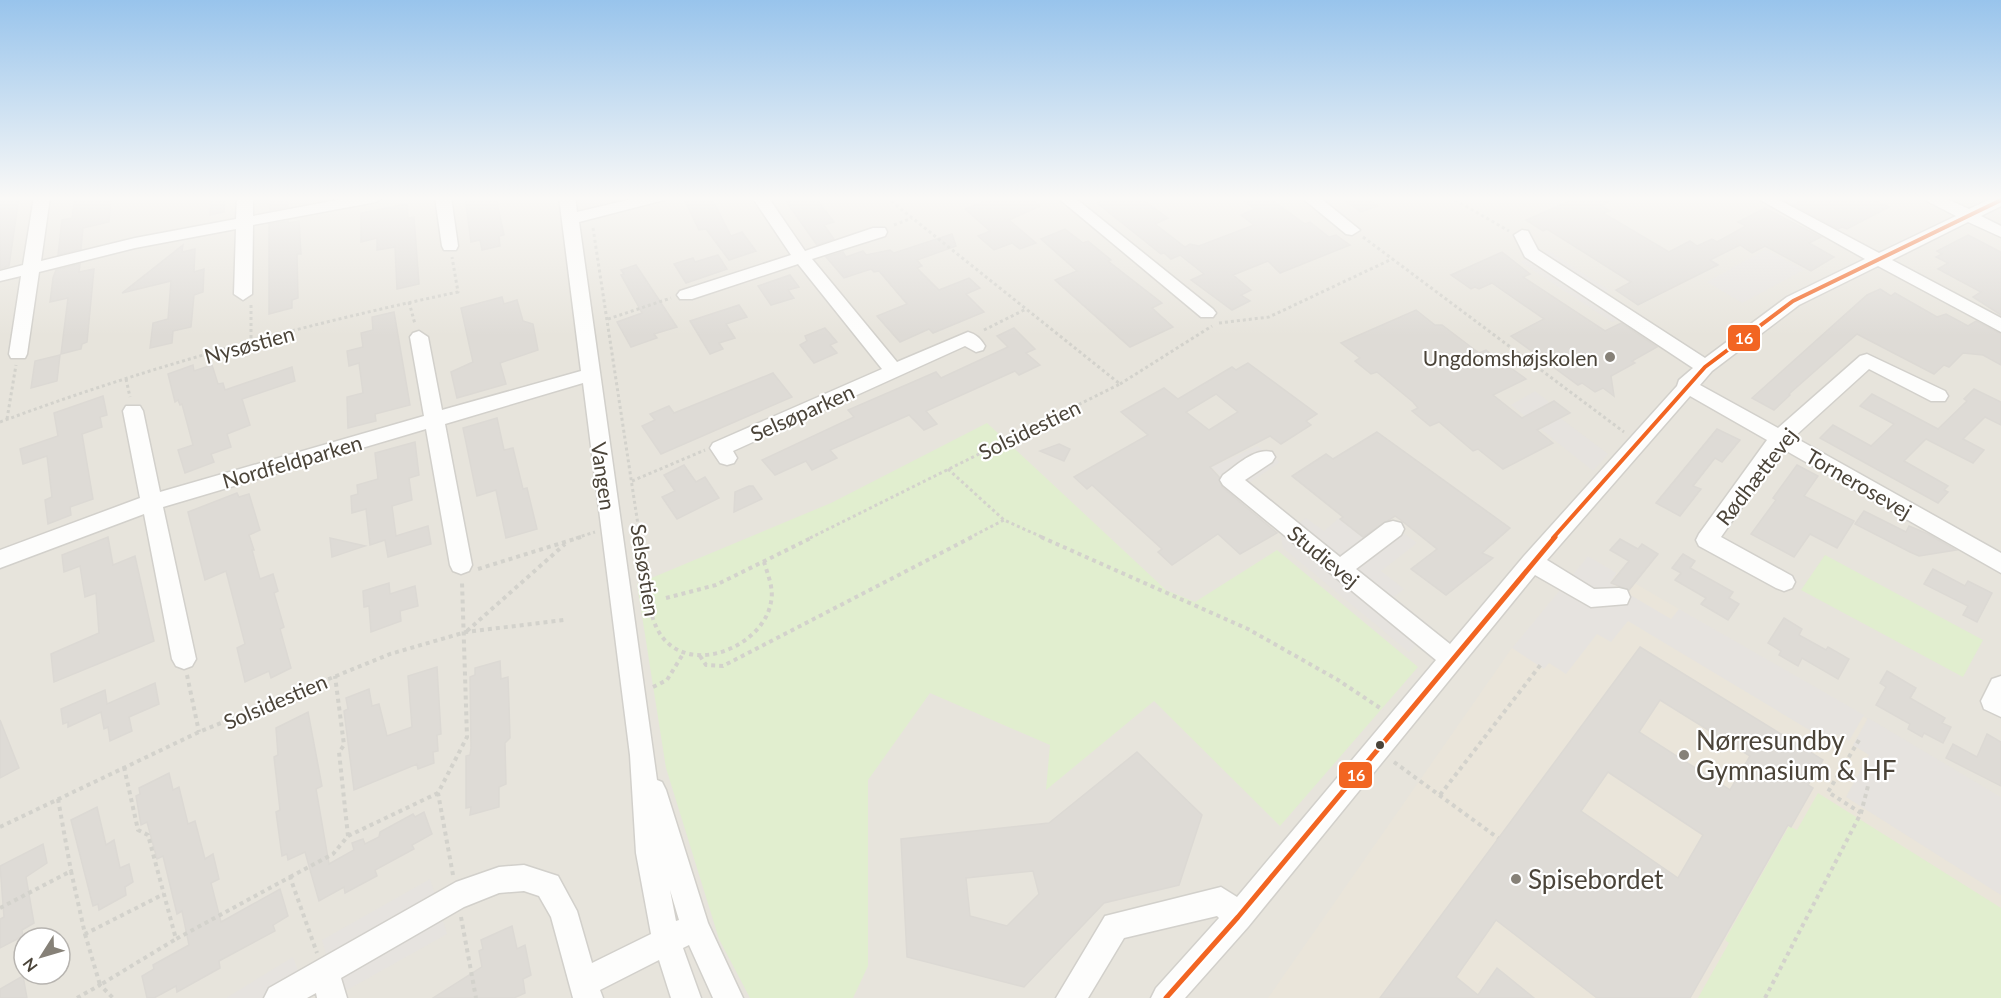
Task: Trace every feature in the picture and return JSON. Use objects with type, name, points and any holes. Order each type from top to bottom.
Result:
[{"type":"street","points":[[18,354],[35,244]]},
{"type":"street","points":[[0,276],[140,244]]},
{"type":"street","points":[[243,294],[244,244]]},
{"type":"street","name":"Vangen","points":[[572,244],[643,755],[649,853],[666,940],[686,998]]},
{"type":"street","points":[[791,244],[894,371]]},
{"type":"street","points":[[686,295],[844,244]]},
{"type":"street","points":[[1122,244],[1212,318]]},
{"type":"street","points":[[1526,244],[1531,253],[1705,367]]},
{"type":"street","points":[[1849,244],[2001,326]]},
{"type":"street","points":[[1166,998],[1238,916],[1532,562],[1686,385],[1705,367],[1793,301],[1909,244]]},
{"type":"street","points":[[419,337],[462,569]]},
{"type":"street","name":"Selsøparken","points":[[723,453],[894,371],[972,342]]},
{"type":"street","name":"Rødhættevej","points":[[1784,582],[1707,540],[1780,438],[1867,360],[1938,396]]},
{"type":"street","name":"Nordfeldparken","points":[[0,559],[150,503],[590,375]]},
{"type":"street","name":"Tornerosevej","points":[[1686,385],[2001,564]]},
{"type":"street","points":[[133,411],[150,503],[184,659]]},
{"type":"street","name":"Studievej","points":[[1265,457],[1230,480],[1452,659]]},
{"type":"street","points":[[1340,569],[1393,530]]},
{"type":"street","points":[[1532,562],[1591,598],[1619,597]]},
{"type":"street","points":[[2001,686],[1993,701],[2001,706]]},
{"type":"street","name":"Vangen","points":[[643,755],[695,927],[728,998]]},
{"type":"street","points":[[279,998],[328,985],[456,896],[499,880],[524,878],[548,886],[563,911],[586,990],[666,940],[695,927]]},
{"type":"street","points":[[1071,998],[1114,926],[1221,901],[1238,916]]},
{"type":"path","name":"Selsøstien","points":[[596,244],[653,622],[658,636],[669,647],[683,654],[700,656],[726,651],[750,638],[764,622],[771,605],[771,587],[764,561]]},
{"type":"path","points":[[944,244],[1120,384]]},
{"type":"path","points":[[1371,244],[1638,442]]},
{"type":"path","name":"Nysøstien","points":[[0,422],[126,379],[251,342],[458,292],[450,246]]},
{"type":"path","points":[[1212,318],[1269,317],[1392,259]]},
{"type":"path","points":[[243,294],[251,296],[251,342]]},
{"type":"path","points":[[608,319],[686,295]]},
{"type":"path","points":[[410,302],[419,337]]},
{"type":"path","points":[[972,342],[1026,309]]},
{"type":"path","name":"Solsidestien","points":[[666,598],[716,585],[1120,384],[1212,318]]},
{"type":"path","points":[[7,419],[18,354]]},
{"type":"path","points":[[126,379],[133,411]]},
{"type":"path","points":[[632,481],[707,449],[723,453]]},
{"type":"path","points":[[947,469],[1004,520],[1248,629],[1338,680],[1398,723]]},
{"type":"path","points":[[700,656],[706,665],[723,666],[1004,520]]},
{"type":"path","points":[[77,998],[176,939],[333,854],[348,836],[438,793],[467,737],[466,632],[462,569],[568,541],[612,526]]},
{"type":"path","points":[[466,632],[568,541]]},
{"type":"path","name":"Solsidestien","points":[[0,827],[199,732],[335,675],[401,651],[466,632],[564,620]]},
{"type":"path","points":[[634,697],[667,680],[683,654]]},
{"type":"path","points":[[184,659],[199,732]]},
{"type":"path","points":[[1440,795],[1542,663]]},
{"type":"path","points":[[335,675],[344,745],[339,752],[345,792],[342,802],[348,836]]},
{"type":"path","points":[[1859,740],[1828,792],[1861,813]]},
{"type":"path","points":[[1376,748],[1498,838]]},
{"type":"path","points":[[124,767],[138,830],[148,835],[176,939]]},
{"type":"path","points":[[1765,998],[1861,813],[1868,786]]},
{"type":"path","points":[[438,793],[476,998]]},
{"type":"path","points":[[58,798],[85,934],[100,985],[113,998]]},
{"type":"path","points":[[0,908],[71,871]]},
{"type":"path","points":[[290,877],[328,985]]},
{"type":"path","points":[[85,934],[164,894]]},
{"type":"shaded area","points":[[0,244],[2001,244],[2001,998],[0,998]]},
{"type":"shaded area","points":[[1766,249],[1804,270],[1742,303],[1707,282]]},
{"type":"shaded area","points":[[1547,250],[1609,290],[1598,296],[1626,316],[1612,322],[1520,262]]},
{"type":"shaded area","points":[[1535,391],[1549,402],[1544,406],[1608,454],[1593,471],[1511,405]]},
{"type":"shaded area","points":[[1257,446],[1280,462],[1249,483],[1297,524],[1306,518],[1324,531],[1339,518],[1364,537],[1387,521],[1417,543],[1381,571],[1404,589],[1394,597],[1433,628],[1409,652],[1283,548],[1280,531],[1244,502],[1212,467]]},
{"type":"shaded area","name":"Nørresundby Gymnasium & HF","points":[[1588,556],[2001,797],[2001,998],[1268,998],[1512,648]]},
{"type":"shaded area","points":[[1588,556],[1617,573],[1610,583],[1671,619],[1679,609],[1864,715],[1849,741],[1836,734],[1831,743],[1628,621],[1611,642],[1597,634],[1566,674],[1549,663],[1544,669],[1512,648]]},
{"type":"shaded area","points":[[1868,718],[2001,797],[2001,895],[1846,797],[1869,755],[1853,745]]},
{"type":"shaded area","points":[[430,879],[447,934],[338,995],[322,940]]},
{"type":"shaded area","points":[[293,957],[308,998],[226,998]]},
{"type":"green space","points":[[987,423],[1166,590],[1195,602],[1277,550],[1418,667],[1280,826],[1154,701],[1046,790],[1050,745],[930,693],[868,780],[868,966],[853,998],[750,998],[719,939],[666,768],[637,584],[831,503]]},
{"type":"green space","points":[[1825,555],[1983,640],[1963,677],[1801,590]]},
{"type":"green space","points":[[1818,793],[2001,908],[2001,998],[1698,998],[1729,943],[1725,940],[1789,826],[1797,830]]},
{"type":"building","points":[[0,244],[12,244],[9,266],[0,269]]},
{"type":"building","points":[[59,244],[82,244],[81,249],[58,255]]},
{"type":"building","points":[[269,244],[300,244],[301,254],[297,254],[298,298],[292,300],[292,308],[269,314]]},
{"type":"building","points":[[377,244],[416,244],[419,284],[397,289],[395,247],[377,250]]},
{"type":"building","points":[[481,244],[500,244],[500,246],[482,250]]},
{"type":"building","points":[[717,244],[751,244],[756,251],[729,260]]},
{"type":"building","points":[[923,244],[955,244],[956,246],[917,260],[922,266],[917,268],[939,290],[969,278],[980,288],[966,294],[984,312],[933,333],[929,329],[900,342],[877,316],[907,304],[879,271],[874,272],[871,269],[844,278],[826,257],[843,252],[846,257],[863,251],[866,255],[890,250],[894,253]]},
{"type":"building","points":[[987,244],[1011,244],[994,250]]},
{"type":"building","points":[[1013,244],[1034,244],[1020,249]]},
{"type":"building","points":[[1046,244],[1091,244],[1111,260],[1108,261],[1162,303],[1152,308],[1173,327],[1130,347],[1055,280],[1077,271]]},
{"type":"building","points":[[1148,244],[1181,244],[1185,247],[1190,244],[1199,246],[1205,244],[1350,245],[1280,273],[1268,261],[1233,275],[1251,290],[1241,295],[1250,301],[1232,310],[1191,280],[1204,274],[1180,255],[1171,259],[1164,253],[1161,254]]},
{"type":"building","points":[[1570,244],[1655,244],[1669,252],[1685,244],[1697,246],[1702,244],[1810,244],[1834,257],[1811,271],[1765,246],[1752,253],[1740,245],[1710,260],[1718,265],[1638,305],[1616,290],[1631,282]]},
{"type":"building","points":[[1951,244],[1985,244],[2001,252],[2001,315],[1973,297],[1981,292],[1938,269],[1948,263],[1936,257],[1942,254],[1937,251]]},
{"type":"building","points":[[183,245],[182,252],[195,249],[194,272],[204,269],[203,292],[194,295],[191,327],[173,331],[172,343],[150,348],[153,323],[168,319],[171,281],[122,293]]},
{"type":"building","points":[[1502,252],[1530,274],[1523,277],[1605,331],[1621,323],[1657,347],[1632,361],[1635,363],[1611,376],[1614,396],[1603,388],[1595,392],[1582,383],[1578,385],[1511,336],[1544,319],[1492,283],[1479,289],[1475,287],[1471,289],[1451,275]]},
{"type":"building","points":[[718,255],[727,269],[686,283],[674,264],[693,258],[695,262]]},
{"type":"building","points":[[80,264],[79,272],[94,269],[87,342],[82,344],[81,349],[61,354],[68,298],[50,302],[53,278],[56,270]]},
{"type":"building","points":[[636,265],[677,327],[654,334],[657,338],[631,347],[617,322],[642,313],[621,275],[624,274],[621,270]]},
{"type":"building","points":[[790,275],[799,287],[788,290],[794,298],[771,305],[758,286]]},
{"type":"building","points":[[1880,289],[1891,296],[1895,293],[1937,317],[1946,314],[1968,326],[1976,321],[2001,334],[2001,365],[1983,355],[1963,353],[1949,367],[1944,365],[1934,374],[1857,334],[1774,410],[1752,398],[1867,295]]},
{"type":"building","points":[[502,297],[504,304],[517,300],[523,321],[533,324],[538,350],[500,363],[506,384],[457,398],[451,372],[473,362],[461,308]]},
{"type":"building","points":[[739,305],[747,317],[726,324],[735,338],[719,343],[723,349],[710,354],[690,321]]},
{"type":"building","points":[[1416,310],[1435,325],[1442,325],[1479,353],[1486,350],[1526,379],[1493,395],[1522,418],[1554,401],[1570,413],[1537,430],[1553,443],[1503,469],[1478,449],[1473,451],[1439,422],[1430,426],[1412,411],[1418,408],[1413,402],[1377,372],[1371,374],[1355,361],[1360,358],[1341,343]]},
{"type":"building","points":[[394,312],[410,405],[375,414],[376,421],[348,428],[347,397],[363,393],[359,363],[349,366],[347,351],[363,347],[361,333],[373,330],[372,317]]},
{"type":"building","points":[[825,328],[837,342],[830,345],[837,353],[814,363],[800,345],[807,341],[805,336]]},
{"type":"building","points":[[1014,328],[1035,349],[1026,353],[1040,365],[1019,375],[1015,371],[926,411],[937,424],[924,430],[909,415],[830,450],[837,458],[812,470],[806,461],[775,475],[762,460],[854,417],[848,410],[936,372],[941,378],[1008,347],[997,336]]},
{"type":"building","points":[[60,355],[57,381],[31,388],[35,361]]},
{"type":"building","points":[[1248,363],[1317,414],[1306,421],[1311,425],[1281,444],[1270,436],[1210,467],[1219,477],[1222,487],[1277,533],[1240,554],[1218,534],[1172,565],[1158,552],[1162,549],[1092,485],[1087,489],[1074,477],[1148,435],[1121,412],[1164,388],[1178,399],[1232,367],[1236,370]],"holes":[[[1216,394],[1238,412],[1209,430],[1186,412]]]},
{"type":"building","points":[[193,365],[194,371],[212,365],[218,384],[223,383],[225,390],[292,367],[295,381],[242,399],[250,425],[227,434],[231,447],[211,454],[214,462],[185,473],[178,450],[193,445],[182,404],[180,405],[178,400],[175,402],[168,374]]},
{"type":"building","points":[[773,373],[792,397],[661,454],[642,426],[655,420],[650,414],[669,406],[674,413]]},
{"type":"building","points":[[1974,389],[2001,402],[2001,425],[1985,417],[1963,439],[1984,450],[1973,463],[1926,439],[1904,461],[1948,486],[1944,490],[1948,492],[1938,503],[1820,438],[1833,425],[1871,446],[1894,424],[1860,406],[1872,394],[1938,429],[1967,401],[1964,399]]},
{"type":"building","points":[[103,396],[107,415],[100,417],[102,427],[82,434],[93,499],[70,507],[71,515],[48,524],[45,500],[52,497],[47,456],[23,464],[20,449],[58,436],[54,413]]},
{"type":"building","points":[[497,418],[504,450],[513,448],[523,489],[527,488],[537,529],[506,538],[496,490],[477,496],[463,428]]},
{"type":"building","points":[[1717,429],[1740,440],[1722,462],[1715,458],[1693,486],[1701,489],[1680,516],[1656,503]]},
{"type":"building","points":[[1377,432],[1510,528],[1482,553],[1493,558],[1446,595],[1411,569],[1437,549],[1402,521],[1395,516],[1363,537],[1340,519],[1343,517],[1292,476],[1326,454],[1333,459]]},
{"type":"building","points":[[415,442],[419,475],[409,478],[412,500],[392,506],[396,536],[428,526],[431,544],[388,557],[385,540],[370,545],[366,509],[352,513],[351,496],[358,494],[357,485],[378,479],[375,453]]},
{"type":"building","points":[[1059,444],[1070,449],[1064,461],[1040,451]]},
{"type":"building","points":[[684,465],[696,482],[705,477],[719,498],[677,519],[662,497],[675,491],[664,475]]},
{"type":"building","points":[[1797,465],[1818,476],[1804,496],[1854,521],[1837,548],[1810,534],[1794,557],[1751,534],[1776,500],[1773,498]]},
{"type":"building","points":[[753,486],[762,499],[734,512],[735,492]]},
{"type":"building","points":[[237,493],[239,497],[249,494],[260,530],[249,535],[254,550],[252,550],[260,579],[273,574],[278,591],[274,593],[284,627],[280,629],[291,668],[271,678],[269,671],[245,682],[237,648],[245,644],[226,571],[205,580],[188,512]]},
{"type":"building","points":[[1864,511],[1906,532],[1909,526],[1928,534],[1956,550],[1919,556],[1855,524]]},
{"type":"building","points":[[108,537],[113,565],[135,556],[154,641],[54,682],[51,654],[99,633],[96,593],[85,597],[80,566],[64,572],[62,555]]},
{"type":"building","points":[[330,538],[365,546],[332,557]]},
{"type":"building","points":[[1620,539],[1638,549],[1642,544],[1658,554],[1629,590],[1611,583],[1629,561],[1610,550]]},
{"type":"building","points":[[1683,554],[1695,561],[1690,568],[1733,592],[1729,598],[1739,604],[1728,620],[1701,604],[1706,598],[1675,580],[1681,573],[1672,568]]},
{"type":"building","points":[[1933,569],[1965,586],[1968,581],[1992,593],[1977,622],[1963,615],[1968,606],[1924,584]]},
{"type":"building","points":[[389,583],[390,594],[415,586],[418,606],[400,611],[401,621],[371,632],[369,606],[364,607],[363,591]]},
{"type":"building","points":[[1784,618],[1802,629],[1799,635],[1826,650],[1828,647],[1849,659],[1838,679],[1802,658],[1798,666],[1779,655],[1781,651],[1768,643]]},
{"type":"building","points":[[1640,647],[1823,760],[1808,785],[1813,788],[1791,827],[1788,825],[1690,998],[1597,998],[1496,920],[1456,977],[1478,995],[1497,968],[1534,998],[1380,998]],"holes":[[[1660,700],[1750,756],[1730,790],[1639,732]],[[1608,772],[1703,835],[1678,878],[1581,811]]]},
{"type":"building","points":[[500,661],[501,679],[508,677],[510,738],[505,743],[506,784],[499,787],[499,807],[470,815],[471,807],[466,808],[466,756],[470,755],[471,748],[470,677],[475,675],[475,668]]},
{"type":"building","points":[[437,667],[441,734],[437,735],[438,751],[433,752],[434,763],[418,769],[417,764],[354,790],[344,711],[348,709],[346,698],[369,689],[372,706],[379,704],[387,736],[412,727],[408,676]]},
{"type":"building","points":[[1887,671],[1916,688],[1910,698],[1945,718],[1942,723],[1951,727],[1943,743],[1924,733],[1922,737],[1908,729],[1910,724],[1876,705],[1886,687],[1880,683]]},
{"type":"building","points":[[155,683],[159,704],[129,717],[132,731],[110,741],[108,727],[104,729],[101,712],[68,727],[68,722],[63,724],[61,709],[105,690],[107,704]]},
{"type":"building","points":[[308,712],[322,786],[316,789],[329,864],[354,850],[352,843],[363,839],[365,844],[379,837],[380,832],[413,814],[415,817],[424,812],[432,834],[412,845],[414,849],[375,870],[377,876],[345,893],[344,887],[319,901],[305,852],[288,860],[287,854],[282,856],[276,812],[280,810],[274,757],[278,755],[276,728]]},
{"type":"building","points":[[0,720],[19,768],[0,778]]},
{"type":"building","points":[[1987,734],[2001,742],[2001,786],[1946,758],[1953,744],[1977,757]]},
{"type":"building","points":[[1137,752],[1202,815],[1179,885],[1104,903],[1024,987],[907,957],[901,839],[1049,823]],"holes":[[[1033,871],[1039,894],[1007,926],[970,916],[966,878]]]},
{"type":"building","points":[[169,773],[173,790],[179,787],[188,824],[195,821],[205,859],[213,854],[219,879],[211,883],[221,922],[280,889],[288,916],[273,925],[275,931],[219,961],[220,968],[177,992],[176,986],[154,998],[147,998],[142,976],[154,969],[153,965],[189,945],[182,911],[177,914],[163,856],[157,859],[147,822],[141,825],[136,796],[140,794],[139,788]]},
{"type":"building","points":[[97,807],[106,845],[114,840],[120,868],[129,864],[133,882],[125,887],[126,895],[99,910],[98,904],[93,906],[71,820]]},
{"type":"building","points":[[43,844],[47,863],[26,877],[34,923],[29,926],[12,926],[12,942],[0,948],[0,919],[4,917],[0,866]]},
{"type":"building","points":[[512,926],[517,949],[525,945],[531,975],[523,979],[525,993],[514,998],[433,998],[482,967],[479,951],[483,949],[481,940]]},
{"type":"building","points":[[12,982],[12,986],[25,986],[27,998],[0,998],[0,989]]},
{"type":"transit line","name":"16","points":[[1166,998],[1238,917],[1532,562],[1705,367],[1793,301],[1911,244]]},
{"type":"place","name":"Ungdomshøjskolen","points":[[1610,357]]},
{"type":"place","name":"Nørresundby Gymnasium & HF","points":[[1684,755]]},
{"type":"place","name":"Spisebordet","points":[[1516,879]]}]
